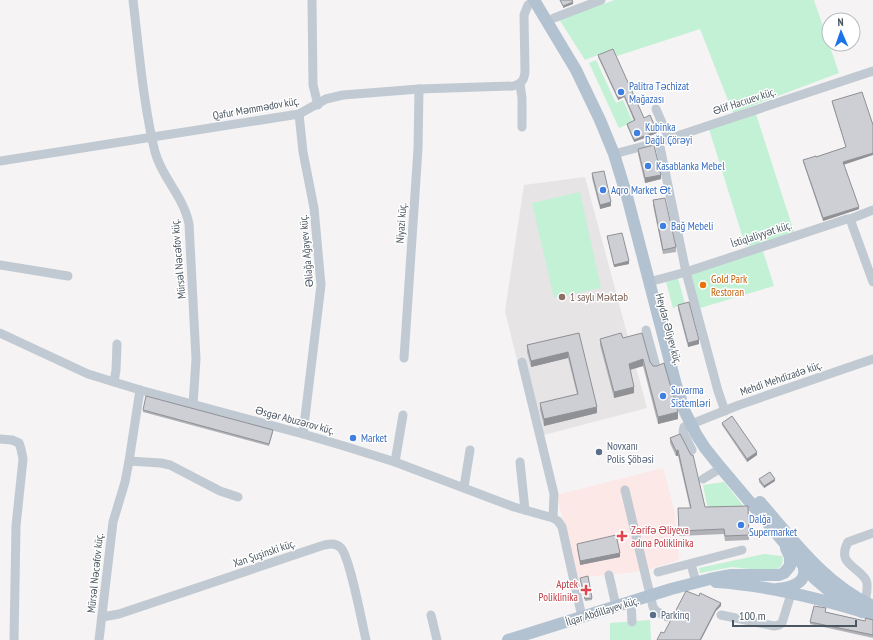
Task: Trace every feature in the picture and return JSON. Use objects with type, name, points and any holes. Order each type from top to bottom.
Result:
[{"type":"main road","name":"Heydər Əliyev küç.","points":[[537,0],[554,18],[596,93],[617,153],[628,200],[690,404],[694,423],[800,548],[828,577],[869,608]]},
{"type":"main road","name":"Heydər Əliyev küç.","points":[[537,0],[576,70],[617,153]]},
{"type":"main road","name":"Heydər Əliyev küç.","points":[[653,282],[665,344],[681,399],[694,423],[701,442],[780,538]]},
{"type":"main road","points":[[780,538],[815,579],[836,597]]},
{"type":"main road","points":[[696,582],[722,576],[772,575],[784,573],[790,566],[790,557],[780,538]]},
{"type":"main road","points":[[791,590],[804,575],[800,548]]},
{"type":"main road","points":[[696,582],[716,579],[740,579],[869,608]]},
{"type":"main road","points":[[696,582],[718,582],[766,589],[781,588],[836,597],[869,608]]},
{"type":"main road","name":"İlqar Abdillayev küç.","points":[[508,640],[524,638],[582,617],[696,582]]},
{"type":"street","name":"Mürsəl Nəcəfov küç.","points":[[133,0],[152,137],[159,163],[183,204],[189,224],[196,360],[193,405]]},
{"type":"street","points":[[312,0],[313,85],[318,105]]},
{"type":"street","points":[[522,128],[522,98],[520,84],[524,78],[525,72],[524,15],[528,5],[537,0]]},
{"type":"street","points":[[554,18],[601,0]]},
{"type":"street","name":"Əlif Hacıuev küç.","points":[[617,153],[669,139],[873,71]]},
{"type":"street","name":"Qafur Məmmədov küç.","points":[[0,161],[299,114],[318,105],[326,99],[343,95],[419,89],[513,86],[520,84]]},
{"type":"street","name":"Niyazi küç.","points":[[404,358],[418,149],[420,112],[419,89]]},
{"type":"street","points":[[656,109],[669,139]]},
{"type":"street","name":"Əliağa Ağayev küç.","points":[[299,114],[303,152],[314,208],[322,285],[304,434]]},
{"type":"street","points":[[659,142],[686,272],[724,411]]},
{"type":"street","name":"İstiqlaliyyət küç.","points":[[653,282],[850,219],[873,210]]},
{"type":"street","points":[[850,219],[873,282]]},
{"type":"street","points":[[0,265],[68,276]]},
{"type":"street","points":[[646,330],[656,367]]},
{"type":"street","name":"Əsgər Abuzərov küç.","points":[[0,333],[72,367],[114,382],[193,405],[304,434],[395,462],[525,510],[554,518]]},
{"type":"street","points":[[114,382],[117,344]]},
{"type":"street","points":[[651,348],[665,344]]},
{"type":"street","name":"Mehdi Mehdizadə küç.","points":[[694,423],[873,359]]},
{"type":"street","points":[[522,362],[554,494],[554,518],[562,527],[582,617]]},
{"type":"street","name":"Mürsəl Nəcəfov küç.","points":[[99,640],[113,522],[125,482],[140,390]]},
{"type":"street","points":[[395,462],[403,415]]},
{"type":"street","points":[[692,450],[683,429],[684,427],[694,423]]},
{"type":"street","points":[[0,439],[12,440],[19,443],[23,459],[16,526],[14,640]]},
{"type":"street","points":[[464,487],[470,450]]},
{"type":"street","points":[[129,461],[170,465],[220,491],[238,497]]},
{"type":"street","points":[[520,462],[525,510]]},
{"type":"street","points":[[702,478],[721,468]]},
{"type":"street","points":[[625,490],[653,607],[656,611],[667,617]]},
{"type":"street","points":[[869,608],[867,582],[847,562],[844,553],[848,542],[873,533]]},
{"type":"street","name":"Xan Şuşinski küç.","points":[[102,617],[119,614],[329,544],[336,544],[345,554],[366,640]]},
{"type":"street","points":[[658,572],[742,550]]},
{"type":"street","points":[[691,564],[696,582]]},
{"type":"street","points":[[609,575],[616,606]]},
{"type":"street","points":[[721,615],[774,626],[779,625],[782,623],[791,590]]},
{"type":"street","points":[[631,602],[632,622]]},
{"type":"street","points":[[431,615],[437,640]]},
{"type":"shaded area","name":"1 saylı Məktəb","points":[[585,177],[647,408],[536,437],[505,311],[524,185]]},
{"type":"shaded area","name":"Zərifə Əliyeva adına Poliklinika","points":[[663,468],[675,513],[679,560],[644,571],[577,578],[557,495]]},
{"type":"green space","points":[[615,0],[814,0],[821,20],[821,52],[832,52],[839,73],[733,113],[700,29],[617,56],[613,49],[585,60],[559,19]]},
{"type":"green space","points":[[596,60],[616,103],[623,100],[633,122],[619,128],[589,63]]},
{"type":"green space","points":[[756,114],[794,232],[746,248],[709,129]]},
{"type":"green space","points":[[580,192],[601,288],[554,298],[532,203]]},
{"type":"green space","points":[[763,251],[774,286],[700,308],[691,274]]},
{"type":"green space","points":[[678,278],[685,304],[673,308],[666,282]]},
{"type":"green space","points":[[724,482],[745,508],[708,510],[703,485]]},
{"type":"green space","points":[[764,554],[782,556],[783,560],[781,566],[777,569],[767,571],[732,567],[700,573],[699,568]]},
{"type":"green space","points":[[650,620],[651,640],[610,640],[610,623]]},
{"type":"building","points":[[560,0],[572,0],[573,2],[563,6]]},
{"type":"building","points":[[613,49],[644,118],[650,115],[657,131],[634,140],[627,124],[635,120],[624,95],[618,98],[598,55]]},
{"type":"building","points":[[862,92],[873,125],[873,153],[843,162],[859,207],[823,218],[803,160],[846,147],[832,101]]},
{"type":"building","points":[[654,145],[661,175],[645,178],[638,149]]},
{"type":"building","points":[[604,171],[611,202],[600,205],[592,173]]},
{"type":"building","points":[[665,198],[676,247],[663,250],[653,200]]},
{"type":"building","points":[[622,233],[629,261],[614,265],[607,236]]},
{"type":"building","points":[[689,302],[699,340],[688,343],[678,305]]},
{"type":"building","points":[[579,333],[597,407],[544,419],[540,403],[578,394],[568,352],[531,361],[527,345]]},
{"type":"building","points":[[621,333],[623,338],[642,333],[650,362],[653,366],[664,363],[678,412],[658,417],[643,359],[629,364],[634,387],[614,392],[600,339]]},
{"type":"building","points":[[146,396],[273,430],[269,444],[143,410]]},
{"type":"building","points":[[732,416],[757,452],[747,459],[722,423]]},
{"type":"building","points":[[680,434],[691,455],[693,455],[705,507],[748,506],[749,535],[725,536],[724,529],[679,531],[678,508],[691,508],[678,450],[676,451],[670,438]]},
{"type":"building","points":[[770,472],[775,479],[764,486],[759,479]]},
{"type":"building","points":[[616,535],[620,553],[580,561],[577,544]]},
{"type":"building","points":[[588,576],[592,598],[585,599],[580,578]]},
{"type":"building","points":[[686,591],[699,596],[700,593],[721,603],[716,609],[700,640],[657,640],[661,632],[664,633]]},
{"type":"building","points":[[814,606],[826,608],[825,612],[865,621],[866,618],[873,620],[873,635],[810,622]]},
{"type":"place","name":"Palitra Təchizat Mağazası","points":[[621,92]]},
{"type":"place","name":"Kubinka Dağlı Çörəyi","points":[[637,133]]},
{"type":"place","name":"Kasablanka Mebel","points":[[648,166]]},
{"type":"place","name":"Aqro Market Ət","points":[[603,190]]},
{"type":"place","name":"Bağ Mebeli","points":[[663,226]]},
{"type":"place","name":"Gold Park Restoran","points":[[703,285]]},
{"type":"place","name":"1 saylı Məktəb","points":[[562,297]]},
{"type":"place","name":"Suvarma Sistemləri","points":[[663,396]]},
{"type":"place","name":"Market","points":[[353,438]]},
{"type":"place","name":"Novxanı Polis Şöbəsi","points":[[599,452]]},
{"type":"place","name":"Dalğa Supermarket","points":[[741,525]]},
{"type":"place","name":"Zərifə Əliyeva adına Poliklinika","points":[[622,536]]},
{"type":"place","name":"Aptek Poliklinika","points":[[586,590]]},
{"type":"place","name":"Parkinq","points":[[653,615]]}]
